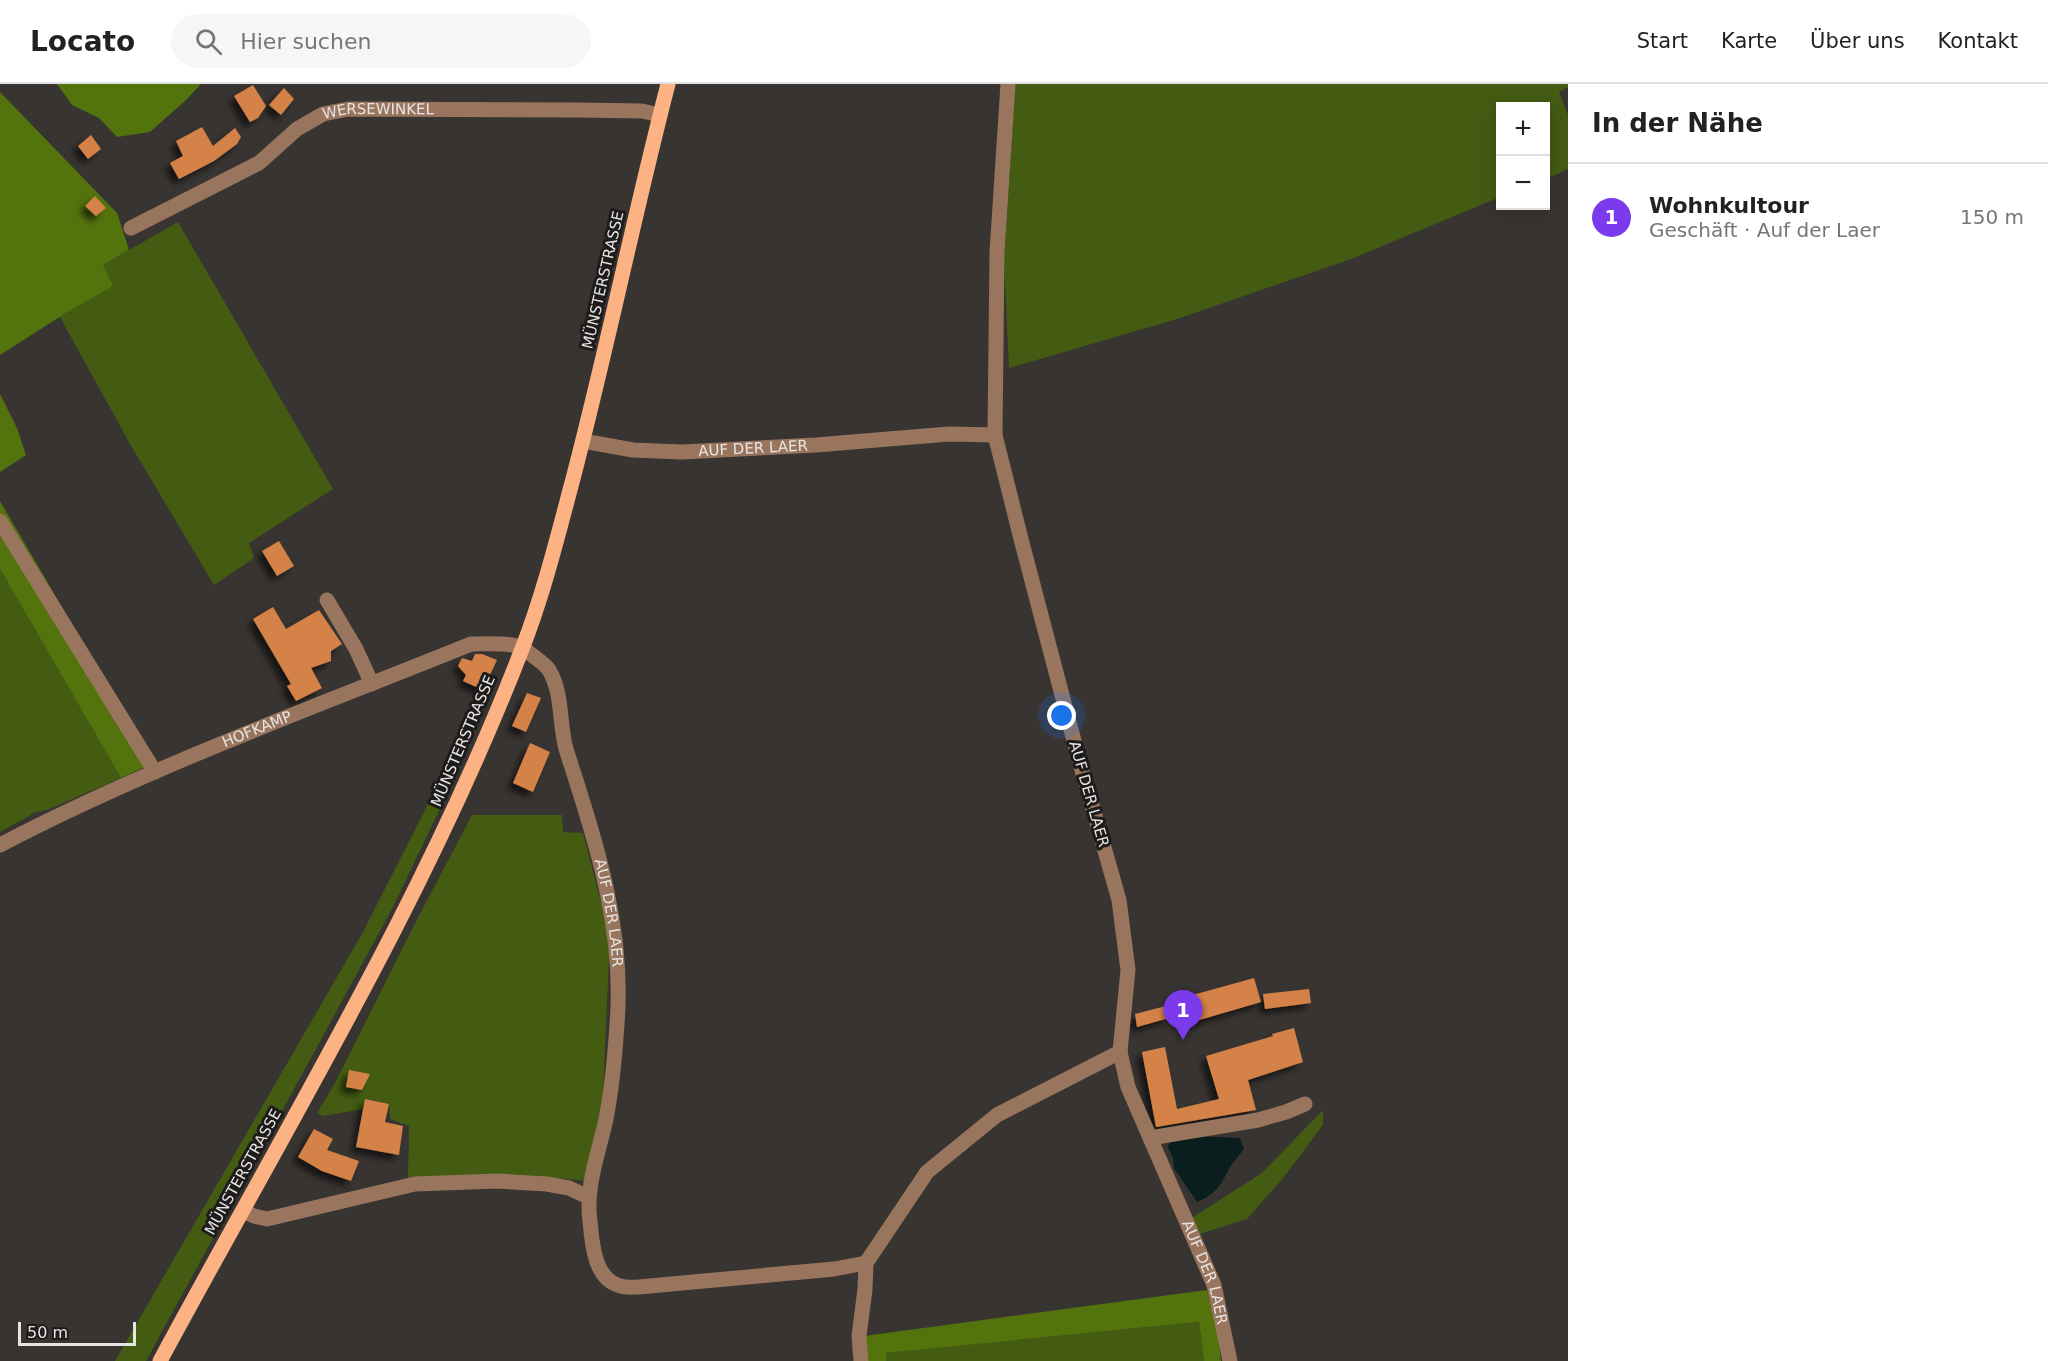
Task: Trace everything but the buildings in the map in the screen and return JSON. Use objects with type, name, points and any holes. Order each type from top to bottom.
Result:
[{"type":"main road","name":"MÜNSTERSTRASSE","points":[[160,1361],[372,973],[445,829],[523,648],[556,542],[583,441],[668,84]]},
{"type":"street","name":"AUF DER LAER","points":[[1008,84],[997,252],[995,435],[1075,745],[1119,900],[1128,970],[1120,1052],[1128,1087],[1214,1285],[1230,1361]]},
{"type":"street","name":"WERSEWINKEL","points":[[131,228],[259,163],[297,129],[323,114],[348,110],[579,110],[642,111],[660,115]]},
{"type":"street","name":"AUF DER LAER","points":[[583,441],[633,450],[682,452],[816,445],[949,434],[995,435]]},
{"type":"street","points":[[0,521],[154,772]]},
{"type":"street","points":[[327,600],[356,649],[372,684]]},
{"type":"street","name":"HOFKAMP","points":[[0,846],[47,821],[154,772],[471,644],[513,645],[523,648]]},
{"type":"street","name":"AUF DER LAER","points":[[523,648],[548,668],[556,688],[564,740],[595,840],[613,913],[618,954],[618,1022],[606,1115],[588,1197],[589,1220],[596,1259],[601,1271],[608,1280],[620,1286],[664,1286],[834,1269],[866,1263]]},
{"type":"street","points":[[861,1361],[859,1336],[866,1263],[927,1172],[998,1115],[1120,1052]]},
{"type":"street","points":[[1150,1138],[1258,1120],[1305,1104]]},
{"type":"street","points":[[243,1211],[267,1219],[415,1184],[497,1181],[547,1184],[569,1188],[588,1197]]},
{"type":"green space","points":[[57,84],[201,84],[150,132],[117,137],[99,118],[72,105]]},
{"type":"green space","points":[[1015,84],[1568,84],[1568,87],[1559,92],[1568,115],[1568,169],[1550,177],[1550,102],[1496,102],[1496,199],[1351,259],[1177,319],[1009,368],[1004,261]]},
{"type":"green space","points":[[0,92],[117,213],[129,250],[103,265],[113,286],[0,355]]},
{"type":"green space","points":[[178,222],[333,489],[249,543],[254,558],[214,585],[130,444],[60,317],[69,311],[103,265]]},
{"type":"green space","points":[[0,394],[17,428],[26,455],[0,472]]},
{"type":"green space","points":[[0,501],[153,763],[121,778],[0,569]]},
{"type":"green space","points":[[0,569],[121,778],[47,810],[36,812],[0,832]]},
{"type":"green space","points":[[484,710],[392,909],[146,1361],[115,1361],[363,932],[424,812],[464,723]]},
{"type":"green space","points":[[472,815],[562,815],[563,832],[583,833],[610,936],[603,1095],[586,1181],[519,1177],[408,1181],[409,1126],[390,1119],[389,1104],[367,1099],[363,1109],[323,1116],[317,1113],[335,1083]]},
{"type":"green space","points":[[1323,1110],[1323,1125],[1284,1177],[1247,1219],[1200,1234],[1190,1219],[1262,1173]]},
{"type":"green space","points":[[1207,1290],[1218,1336],[1221,1361],[1204,1361],[1199,1322],[886,1353],[886,1361],[866,1361],[864,1336]]},
{"type":"green space","points":[[1199,1322],[1204,1361],[886,1361],[885,1353]]},
{"type":"water","points":[[1190,1136],[1240,1138],[1244,1149],[1215,1191],[1197,1202],[1174,1168],[1168,1147],[1169,1143],[1177,1139]]},
{"type":"place","name":"Wohnkultour","points":[[1183,1040]]}]
